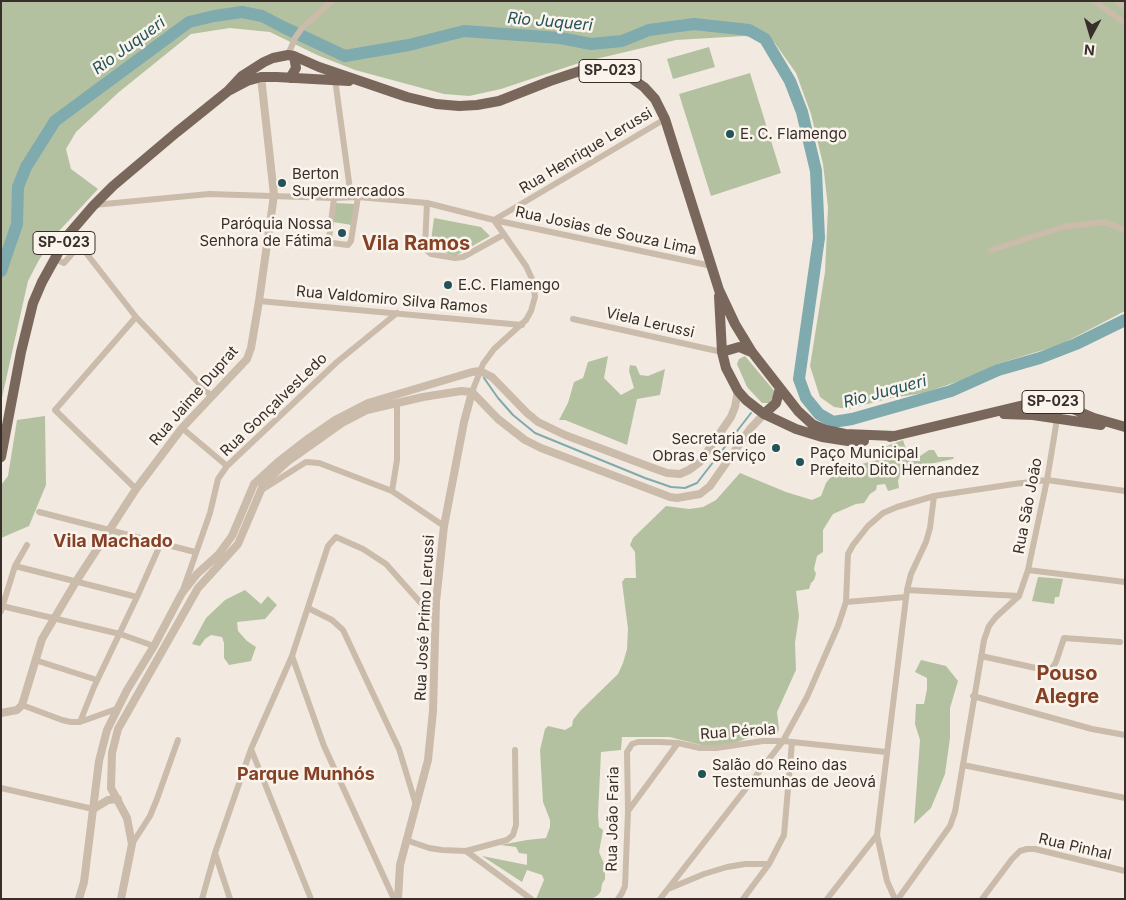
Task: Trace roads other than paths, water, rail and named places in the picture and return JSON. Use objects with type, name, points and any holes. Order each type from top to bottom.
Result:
[{"type":"main road","name":"SP-023","points":[[1,456],[20,352],[33,303],[42,282],[68,235],[113,186],[228,91],[242,76],[273,58],[291,56],[334,76],[363,82],[407,97],[436,104],[459,106],[499,101],[550,80],[580,71],[602,69],[618,72],[631,78],[656,99],[665,118],[719,290],[739,331],[752,352],[798,411],[812,424],[826,430],[845,434],[895,436]]},
{"type":"main road","points":[[290,78],[296,68],[291,56]]},
{"type":"main road","points":[[261,77],[264,62]]},
{"type":"main road","name":"SP-023","points":[[228,91],[247,81],[261,77],[334,76]]},
{"type":"main road","name":"SP-023","points":[[719,290],[722,352],[726,368],[738,391],[764,414],[822,437],[869,442],[1042,402],[1061,404],[1094,418],[1125,428]]},
{"type":"main road","points":[[722,352],[739,347],[752,352]]},
{"type":"main road","points":[[764,414],[776,403],[780,388]]},
{"type":"main road","name":"SP-023","points":[[978,416],[1018,414],[1125,428]]},
{"type":"main road","points":[[1058,419],[1067,416],[1094,418]]},
{"type":"street","points":[[291,56],[295,38],[302,28],[332,1]]},
{"type":"street","points":[[1094,1],[1125,23]]},
{"type":"street","points":[[1116,1],[1125,8]]},
{"type":"street","points":[[334,76],[355,197],[351,241],[348,245],[332,243],[329,239],[334,198]]},
{"type":"street","name":"Rua Jaime Duprat","points":[[22,705],[42,640],[77,580],[136,489],[182,428],[247,360],[251,348],[259,301],[274,195],[261,77]]},
{"type":"street","name":"Rua Henrique Lerussi","points":[[494,220],[665,118]]},
{"type":"street","name":"Rua Josias de Souza Lima","points":[[93,206],[199,194],[355,197],[427,203],[494,220],[712,266]]},
{"type":"street","points":[[427,203],[425,246],[426,250],[431,254],[455,258],[464,257],[503,235]]},
{"type":"street","name":"Rua José Primo Lerussi","points":[[398,899],[400,865],[428,760],[432,721],[436,620],[444,526],[464,422],[480,371],[494,349],[522,325],[531,311],[535,297],[533,281],[526,266],[494,220]]},
{"type":"street","points":[[991,250],[1063,227],[1104,222],[1125,230]]},
{"type":"street","points":[[55,259],[64,263],[77,248],[83,250],[136,317],[212,397]]},
{"type":"street","name":"Rua Valdomiro Silva Ramos","points":[[259,301],[522,325]]},
{"type":"street","name":"Rua GonçalvesLedo","points":[[184,590],[195,552],[210,512],[218,478],[227,466],[337,362],[397,313]]},
{"type":"street","points":[[136,317],[55,410],[136,489]]},
{"type":"street","name":"Viela Lerussi","points":[[573,319],[722,352]]},
{"type":"street","points":[[79,899],[84,882],[99,761],[107,730],[184,590],[197,574],[218,555],[232,536],[254,484],[286,456],[328,425],[368,403],[480,371],[492,377],[538,422],[565,435],[667,473],[680,474],[700,462],[732,418],[736,407],[738,391]]},
{"type":"street","points":[[132,844],[127,818],[111,788],[112,753],[118,729],[196,592],[238,544],[247,527],[264,483],[287,462],[342,423],[366,410],[461,391],[472,392],[498,419],[525,440],[541,448],[677,498],[700,494],[710,486],[750,429],[764,414]]},
{"type":"street","points":[[392,491],[397,460],[397,403]]},
{"type":"street","name":"Rua São João","points":[[1019,596],[1028,570],[1058,419]]},
{"type":"street","points":[[182,428],[227,466]]},
{"type":"street","points":[[260,491],[306,462],[319,463],[392,491],[444,526]]},
{"type":"street","points":[[660,899],[783,741],[807,697],[838,626],[846,602],[848,554],[868,526],[883,513],[898,506],[934,496],[1047,480],[1125,491]]},
{"type":"street","points":[[252,488],[260,491]]},
{"type":"street","points":[[934,496],[930,528],[926,542],[911,574],[906,593],[877,835],[887,880],[896,899],[950,826],[955,812],[973,696],[989,626],[1019,596]]},
{"type":"street","points":[[39,512],[195,552]]},
{"type":"street","points":[[202,899],[215,853],[251,749],[292,656],[328,546],[336,537],[363,549],[386,564],[436,620]]},
{"type":"street","points":[[80,722],[97,680],[120,634],[160,543]]},
{"type":"street","points":[[27,545],[15,566],[2,609],[54,618],[120,634],[154,646]]},
{"type":"street","points":[[15,566],[77,580],[137,597]]},
{"type":"street","points":[[1028,570],[1125,582]]},
{"type":"street","points":[[184,590],[192,585],[196,592]]},
{"type":"street","points":[[846,602],[906,593],[1019,596]]},
{"type":"street","points":[[178,602],[178,609],[186,608]]},
{"type":"street","points":[[308,608],[332,620],[343,630],[399,749],[416,807]]},
{"type":"street","points":[[981,656],[1044,670],[1053,667],[1064,638],[1120,642]]},
{"type":"street","points":[[292,656],[324,746],[394,899]]},
{"type":"street","points":[[35,660],[97,680]]},
{"type":"street","points":[[973,696],[1092,729],[1124,735]]},
{"type":"street","points":[[1,713],[17,710],[22,705],[62,720],[80,722],[119,708]]},
{"type":"street","points":[[121,899],[132,844],[150,816],[178,740]]},
{"type":"street","name":"Rua Pérola","points":[[627,752],[629,746],[638,742],[678,743],[700,748],[716,748],[763,741],[783,741],[886,752]]},
{"type":"street","points":[[743,899],[769,864],[785,830],[792,742]]},
{"type":"street","points":[[628,811],[678,743]]},
{"type":"street","points":[[251,749],[311,899]]},
{"type":"street","points":[[406,840],[435,849],[466,850],[507,840],[513,836],[516,830],[515,750]]},
{"type":"street","name":"Rua João Faria","points":[[618,899],[625,886],[628,811],[627,752]]},
{"type":"street","points":[[963,765],[1125,798]]},
{"type":"street","points":[[1,788],[93,809],[108,800],[118,799]]},
{"type":"street","points":[[827,899],[877,835]]},
{"type":"street","name":"Rua Pinhal","points":[[982,899],[1012,859],[1020,851],[1027,849],[1035,848],[1125,871]]},
{"type":"street","points":[[466,850],[531,899]]},
{"type":"street","points":[[215,853],[230,899]]},
{"type":"street","points":[[667,889],[727,867],[745,864],[769,864]]},
{"type":"waterway","name":"Rio Juqueri","points":[[1,271],[17,224],[18,187],[26,167],[55,121],[189,22],[242,12],[262,16],[345,56],[409,45],[464,31],[560,38],[591,44],[622,41],[649,30],[694,24],[749,30],[765,39],[790,81],[802,112],[816,171],[819,238],[799,379],[806,398],[819,414],[833,422],[852,419],[951,391],[998,370],[1040,358],[1076,344],[1125,320]]},
{"type":"waterway","points":[[484,378],[513,415],[535,433],[671,487],[685,488],[697,483],[751,413]]},
{"type":"place","name":"E. C. Flamengo","points":[[730,134]]},
{"type":"place","name":"Berton Supermercados","points":[[282,183]]},
{"type":"place","name":"Paróquia Nossa Senhora de Fátima","points":[[342,233]]},
{"type":"place","name":"E.C. Flamengo","points":[[448,285]]},
{"type":"place","name":"Secretaria de Obras e Serviço","points":[[776,448]]},
{"type":"place","name":"Paço Municipal Prefeito Dito Hernandez","points":[[800,462]]},
{"type":"place","name":"Salão do Reino das Testemunhas de Jeová","points":[[702,774]]},
{"type":"district","name":"Vila Ramos","points":[[416,244]]},
{"type":"district","name":"Vila Machado","points":[[113,542]]},
{"type":"district","name":"Pouso Alegre","points":[[1067,686]]},
{"type":"district","name":"Parque Munhós","points":[[306,775]]}]
